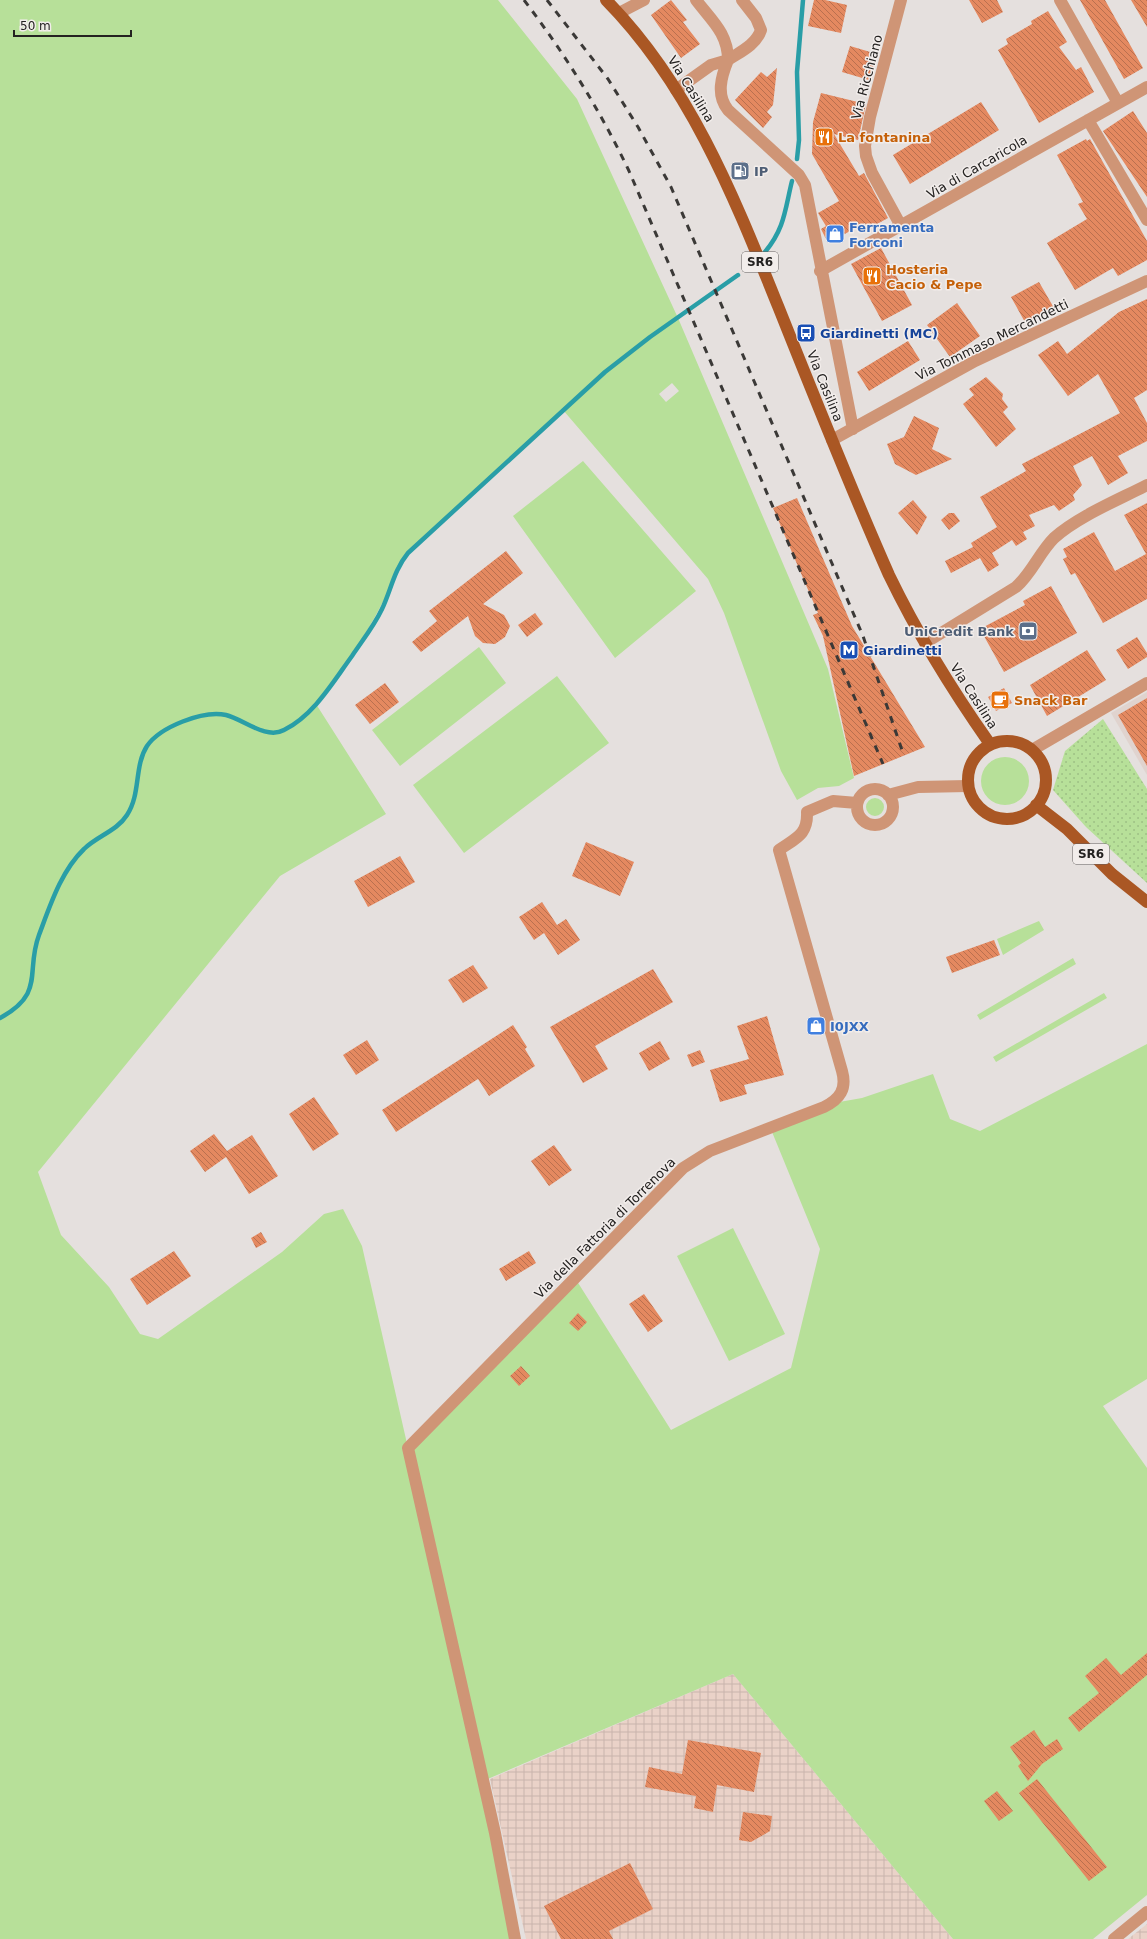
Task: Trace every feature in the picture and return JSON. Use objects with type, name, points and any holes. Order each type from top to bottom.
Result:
[{"type":"main road","name":"Via Casilina","points":[[606,0],[619,13],[657,62],[676,90],[716,160],[765,274],[832,440],[889,575],[924,644],[990,744]]},
{"type":"main road","points":[[1012,741],[1024,744],[1032,750],[1042,764],[1046,778],[1044,790],[1036,805],[1028,813],[1009,818],[998,818],[979,807],[968,786],[968,773],[972,760],[990,744],[1012,741]]},
{"type":"main road","name":"SR6","points":[[1036,805],[1067,829],[1118,879],[1147,902]]},
{"type":"street","points":[[619,13],[644,0]]},
{"type":"street","points":[[696,0],[724,36],[727,45],[728,60],[721,83],[721,94],[724,105],[802,180],[806,192],[820,271],[853,428]]},
{"type":"street","points":[[676,90],[711,65],[728,60],[746,48],[758,37],[761,30],[756,18],[742,0]]},
{"type":"street","name":"Via Ricchiano","points":[[901,0],[870,117],[865,146],[866,156],[872,173],[901,226]]},
{"type":"street","points":[[1060,0],[1118,103]]},
{"type":"street","name":"Via di Carcaricola","points":[[820,271],[1147,87]]},
{"type":"street","points":[[1088,120],[1147,220]]},
{"type":"street","name":"Via Tommaso Mercandetti","points":[[832,440],[975,361],[1147,281]]},
{"type":"street","points":[[924,644],[1016,587],[1027,576],[1047,545],[1060,532],[1147,485]]},
{"type":"street","points":[[1032,750],[1147,683]]},
{"type":"street","points":[[888,795],[918,787],[968,786]]},
{"type":"street","points":[[878,790],[888,795],[892,803],[893,811],[886,822],[878,825],[869,825],[861,819],[857,809],[862,794],[867,791],[878,790]]},
{"type":"street","name":"Via della Fattoria di Torrenova","points":[[515,1939],[495,1834],[408,1448],[683,1168],[710,1151],[833,1102],[842,1092],[844,1086],[844,1076],[779,850],[804,831],[807,825],[807,812],[833,801],[858,803]]},
{"type":"street","points":[[1114,1939],[1147,1912]]},
{"type":"shaded area","points":[[1147,692],[1147,775],[1111,713]]},
{"type":"shaded area","points":[[733,1674],[953,1939],[526,1939],[490,1779]]},
{"type":"shaded area","points":[[1147,1924],[1147,1939],[1128,1939]]},
{"type":"green space","points":[[0,0],[498,0],[577,99],[678,318],[828,669],[854,778],[839,786],[818,788],[797,800],[781,771],[724,613],[708,579],[563,410],[403,559],[365,634],[342,670],[316,704],[386,814],[280,876],[38,1172],[61,1235],[109,1287],[140,1334],[158,1339],[282,1252],[324,1214],[343,1209],[362,1246],[408,1448],[575,1278],[671,1430],[791,1368],[820,1249],[770,1127],[828,1104],[862,1098],[933,1074],[950,1119],[980,1131],[1147,1044],[1147,1379],[1103,1406],[1147,1468],[1147,1895],[1093,1939],[953,1939],[733,1674],[483,1781],[514,1939],[0,1939]],"holes":[[[672,383],[679,391],[666,402],[659,394]]]},
{"type":"green space","points":[[583,461],[696,591],[615,658],[513,516]]},
{"type":"green space","points":[[479,647],[506,683],[400,766],[372,730]]},
{"type":"green space","points":[[557,676],[609,743],[464,853],[413,785]]},
{"type":"green space","points":[[1103,719],[1147,789],[1147,883],[1086,827],[1053,790],[1065,751]]},
{"type":"green space","points":[[1005,757],[1014,759],[1022,764],[1027,772],[1029,781],[1027,790],[1022,798],[1014,803],[1005,805],[996,803],[988,798],[983,790],[981,781],[983,772],[988,764],[996,759]]},
{"type":"green space","points":[[875,798],[881,801],[884,807],[881,813],[875,816],[869,813],[866,807],[869,801]]},
{"type":"green space","points":[[1039,921],[1044,930],[1003,955],[997,939]]},
{"type":"green space","points":[[1073,958],[1076,964],[980,1020],[977,1015]]},
{"type":"green space","points":[[1104,993],[1107,998],[996,1062],[993,1057]]},
{"type":"green space","points":[[733,1228],[785,1334],[729,1361],[677,1256]]},
{"type":"building","points":[[671,0],[687,20],[683,22],[700,44],[681,58],[651,15]]},
{"type":"building","points":[[814,0],[825,0],[847,5],[841,33],[808,26]]},
{"type":"building","points":[[969,0],[997,0],[1003,12],[982,23]]},
{"type":"building","points":[[1080,0],[1105,0],[1143,68],[1124,79]]},
{"type":"building","points":[[1131,0],[1147,0],[1147,27]]},
{"type":"building","points":[[1048,11],[1067,42],[1059,47],[1076,70],[1081,67],[1094,92],[1039,123],[998,50],[1008,44],[1006,39],[1032,24],[1031,21]]},
{"type":"building","points":[[850,46],[877,54],[869,80],[842,72]]},
{"type":"building","points":[[777,68],[773,105],[767,112],[772,117],[763,128],[735,100],[761,72],[767,77]]},
{"type":"building","points":[[821,93],[866,104],[858,140],[834,134],[859,176],[864,173],[888,218],[868,229],[865,223],[828,243],[821,229],[826,226],[818,213],[839,201],[812,154],[813,122]]},
{"type":"building","points":[[981,102],[999,130],[910,184],[893,155]]},
{"type":"building","points":[[1133,111],[1147,133],[1147,197],[1103,131]]},
{"type":"building","points":[[1086,139],[1087,141],[1090,139],[1147,241],[1147,260],[1118,276],[1113,268],[1075,290],[1047,243],[1087,219],[1078,204],[1083,202],[1057,155]]},
{"type":"building","name":"IP","points":[[743,161],[749,175],[738,180],[732,166]]},
{"type":"building","points":[[881,248],[912,305],[882,321],[851,264]]},
{"type":"building","points":[[1039,282],[1054,308],[1026,324],[1011,297]]},
{"type":"building","points":[[1147,299],[1147,390],[1134,398],[1147,423],[1147,441],[1118,456],[1128,473],[1108,485],[1092,456],[1073,466],[1082,485],[1073,495],[1075,500],[1059,511],[1054,505],[1029,515],[1035,526],[1023,532],[1027,539],[1016,546],[1012,540],[992,553],[999,565],[988,572],[980,558],[951,573],[945,561],[973,547],[971,543],[997,527],[980,497],[1026,471],[1022,464],[1120,413],[1098,374],[1068,396],[1038,355],[1058,341],[1067,354],[1119,312]]},
{"type":"building","points":[[957,303],[980,336],[950,357],[927,325]]},
{"type":"building","points":[[908,341],[920,360],[869,391],[857,372]]},
{"type":"building","points":[[986,377],[1003,394],[1002,399],[1008,407],[1003,412],[1016,429],[996,447],[963,404],[974,395],[969,389]]},
{"type":"building","points":[[914,416],[939,428],[932,449],[952,459],[916,475],[895,464],[887,444],[904,437]]},
{"type":"building","name":"Giardinetti","points":[[797,498],[852,626],[925,747],[854,776],[823,636],[813,615],[818,613],[773,508]]},
{"type":"building","points":[[913,500],[927,517],[917,535],[898,513]]},
{"type":"building","points":[[1147,503],[1147,599],[1103,623],[1075,573],[1071,575],[1063,559],[1067,557],[1063,549],[1094,532],[1115,571],[1146,554],[1124,515]]},
{"type":"building","points":[[949,513],[954,513],[960,521],[949,530],[941,520]]},
{"type":"building","points":[[506,551],[523,573],[483,604],[504,615],[510,626],[505,637],[495,644],[483,643],[475,636],[468,616],[421,652],[412,642],[437,621],[429,611]]},
{"type":"building","name":"UniCredit Bank","points":[[1051,586],[1077,633],[1004,672],[980,629],[1025,605],[1023,601]]},
{"type":"building","points":[[535,613],[543,624],[527,637],[518,625]]},
{"type":"building","points":[[1137,637],[1147,653],[1147,657],[1128,669],[1116,650]]},
{"type":"building","points":[[1087,650],[1106,680],[1047,716],[1030,685]]},
{"type":"building","points":[[385,683],[399,702],[370,724],[355,705]]},
{"type":"building","name":"Snack Bar","points":[[1004,688],[1012,703],[996,711],[988,697]]},
{"type":"building","points":[[1147,698],[1147,766],[1118,715]]},
{"type":"building","points":[[586,842],[634,862],[620,896],[572,876]]},
{"type":"building","points":[[400,856],[415,882],[368,907],[354,881]]},
{"type":"building","points":[[542,902],[557,925],[566,919],[580,940],[558,955],[544,933],[534,940],[519,917]]},
{"type":"building","points":[[994,940],[1000,955],[952,973],[946,957]]},
{"type":"building","points":[[473,965],[488,988],[463,1003],[448,980]]},
{"type":"building","points":[[653,969],[673,1002],[595,1046],[608,1069],[583,1083],[550,1027]]},
{"type":"building","points":[[767,1016],[784,1075],[744,1085],[747,1094],[720,1102],[710,1070],[749,1059],[737,1026]]},
{"type":"building","points":[[513,1025],[527,1047],[525,1049],[535,1066],[489,1096],[478,1079],[396,1132],[382,1110]]},
{"type":"building","points":[[367,1040],[379,1060],[356,1075],[343,1055]]},
{"type":"building","points":[[660,1041],[670,1059],[649,1071],[639,1053]]},
{"type":"building","points":[[700,1050],[705,1062],[692,1067],[687,1055]]},
{"type":"building","points":[[314,1097],[339,1134],[313,1151],[289,1114]]},
{"type":"building","points":[[214,1134],[227,1151],[252,1135],[278,1176],[249,1194],[226,1157],[205,1172],[190,1151]]},
{"type":"building","points":[[554,1145],[572,1170],[549,1186],[531,1161]]},
{"type":"building","points":[[261,1232],[267,1242],[256,1248],[251,1238]]},
{"type":"building","points":[[174,1251],[191,1276],[147,1305],[130,1279]]},
{"type":"building","points":[[529,1251],[536,1263],[506,1281],[499,1269]]},
{"type":"building","points":[[644,1294],[663,1321],[648,1332],[629,1304]]},
{"type":"building","points":[[578,1313],[587,1322],[578,1331],[569,1323]]},
{"type":"building","points":[[521,1366],[530,1376],[519,1386],[510,1376]]},
{"type":"building","points":[[1147,1653],[1147,1675],[1079,1732],[1068,1718],[1099,1693],[1085,1676],[1106,1658],[1121,1675]]},
{"type":"building","points":[[1034,1730],[1045,1747],[1057,1739],[1063,1749],[1042,1764],[1028,1781],[1018,1766],[1021,1763],[1010,1747]]},
{"type":"building","points":[[688,1740],[761,1753],[754,1792],[717,1785],[713,1812],[694,1808],[696,1796],[645,1787],[649,1767],[682,1774]]},
{"type":"building","points":[[1037,1779],[1107,1867],[1089,1881],[1019,1793]]},
{"type":"building","points":[[997,1791],[1013,1811],[999,1821],[984,1801]]},
{"type":"building","points":[[743,1812],[772,1816],[770,1831],[751,1842],[739,1840]]},
{"type":"building","points":[[630,1863],[653,1909],[609,1931],[613,1939],[561,1939],[544,1906]]},
{"type":"waterway","points":[[797,159],[799,140],[797,72],[803,0]]},
{"type":"waterway","points":[[765,252],[777,235],[786,209],[792,181]]},
{"type":"waterway","points":[[0,1018],[24,1000],[29,991],[32,981],[35,948],[39,935],[57,889],[69,868],[89,844],[118,825],[127,815],[134,798],[140,762],[147,746],[153,739],[162,732],[183,722],[206,715],[226,715],[262,731],[270,732],[284,730],[295,724],[314,707],[330,687],[372,627],[382,609],[399,566],[408,553],[605,372],[650,337],[738,275]]},
{"type":"railway","points":[[524,0],[554,41],[594,104],[629,171],[883,764]]},
{"type":"railway","points":[[547,0],[608,79],[638,127],[671,187],[863,636],[904,756]]},
{"type":"place","name":"La fontanina","points":[[824,137]]},
{"type":"place","name":"IP","points":[[740,171]]},
{"type":"place","name":"Ferramenta Forconi","points":[[835,234]]},
{"type":"place","name":"Hosteria Cacio & Pepe","points":[[872,276]]},
{"type":"place","name":"Giardinetti (MC)","points":[[806,333]]},
{"type":"place","name":"UniCredit Bank","points":[[1028,631]]},
{"type":"place","name":"Giardinetti","points":[[849,650]]},
{"type":"place","name":"Snack Bar","points":[[1000,700]]},
{"type":"place","name":"I0JXX","points":[[816,1026]]}]
